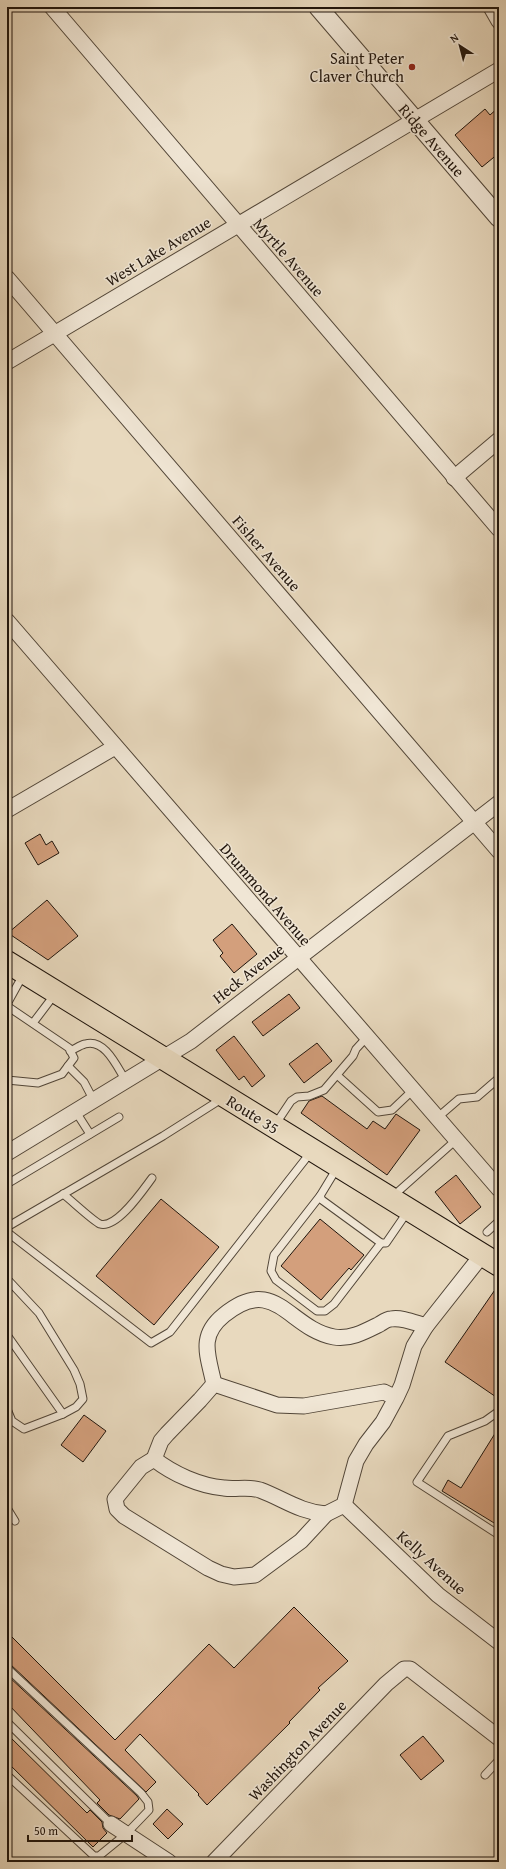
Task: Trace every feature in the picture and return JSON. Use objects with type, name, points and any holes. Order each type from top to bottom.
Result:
[{"type":"main road","name":"Route 35","points":[[16,968],[490,1260]]},
{"type":"street","name":"Myrtle Avenue","points":[[52,7],[499,530]]},
{"type":"street","name":"Ridge Avenue","points":[[318,7],[499,218]]},
{"type":"street","points":[[491,7],[499,21]]},
{"type":"street","name":"West Lake Avenue","points":[[7,362],[499,70]]},
{"type":"street","name":"Fisher Avenue","points":[[7,278],[499,851]]},
{"type":"street","points":[[454,478],[499,440]]},
{"type":"street","name":"Drummond Avenue","points":[[7,621],[499,1189]]},
{"type":"street","points":[[7,810],[115,746]]},
{"type":"street","name":"Heck Avenue","points":[[7,1153],[191,1041],[499,803]]},
{"type":"street","points":[[214,1384],[167,1434],[162,1441],[154,1459],[141,1467],[115,1499],[117,1509],[124,1516],[208,1568],[221,1574],[234,1577],[255,1575],[301,1541],[326,1514],[344,1505],[356,1461],[366,1444],[383,1422],[396,1398],[402,1385],[414,1346],[426,1326],[490,1260]]},
{"type":"street","points":[[214,1384],[207,1352],[206,1339],[209,1330],[229,1311],[254,1299],[262,1299],[273,1302],[321,1333],[334,1337],[346,1337],[360,1333],[390,1319],[407,1320],[426,1326]]},
{"type":"street","points":[[214,1384],[277,1405],[304,1406],[384,1392],[396,1398]]},
{"type":"street","points":[[154,1459],[162,1465],[201,1483],[224,1488],[251,1488],[260,1490],[299,1509],[311,1513],[326,1514]]},
{"type":"street","name":"Kelly Avenue","points":[[344,1505],[438,1595],[499,1642]]},
{"type":"street","name":"Washington Avenue","points":[[218,1861],[386,1684],[404,1669],[410,1669],[499,1738]]},
{"type":"street","points":[[111,1824],[169,1862]]},
{"type":"lane","points":[[7,1080],[38,1083],[62,1074],[74,1058],[69,1048],[7,1005],[16,968]]},
{"type":"lane","points":[[33,1023],[56,992]]},
{"type":"lane","points":[[274,1126],[291,1101],[297,1097],[309,1096],[324,1090],[367,1037]]},
{"type":"lane","points":[[70,1051],[86,1043],[101,1046],[109,1055],[126,1081]]},
{"type":"lane","points":[[68,1066],[84,1082],[94,1101]]},
{"type":"lane","points":[[337,1075],[378,1112],[392,1110],[413,1090]]},
{"type":"lane","points":[[437,1118],[459,1099],[478,1097],[499,1078]]},
{"type":"lane","points":[[7,1227],[163,1136],[225,1097]]},
{"type":"lane","points":[[76,1112],[90,1134]]},
{"type":"lane","points":[[7,1184],[119,1117]]},
{"type":"lane","points":[[390,1198],[456,1140]]},
{"type":"lane","points":[[7,1232],[151,1343],[170,1332],[312,1150]]},
{"type":"lane","points":[[338,1166],[320,1196],[274,1255],[271,1271],[276,1280],[317,1311],[325,1311],[334,1304],[381,1243],[386,1243],[409,1209]]},
{"type":"lane","points":[[63,1194],[100,1224],[110,1224],[119,1218],[152,1178]]},
{"type":"lane","points":[[320,1196],[322,1200],[381,1243]]},
{"type":"lane","points":[[487,1232],[499,1221]]},
{"type":"lane","points":[[7,1280],[39,1313],[80,1384],[83,1399],[76,1407],[63,1414],[24,1429],[12,1421],[7,1409]]},
{"type":"lane","points":[[7,1335],[63,1414]]},
{"type":"lane","points":[[499,1411],[485,1421],[448,1436],[417,1482],[499,1535]]},
{"type":"lane","points":[[7,1508],[15,1521]]},
{"type":"lane","points":[[7,1668],[146,1798],[149,1810],[126,1834],[99,1856],[94,1856],[7,1774]]},
{"type":"lane","points":[[7,1722],[111,1824]]},
{"type":"lane","points":[[485,1775],[499,1760]]},
{"type":"building","points":[[499,107],[499,153],[482,167],[455,135],[485,109],[490,115]]},
{"type":"building","points":[[40,834],[46,845],[52,841],[59,853],[38,865],[25,843]]},
{"type":"building","points":[[47,900],[78,936],[48,960],[8,933]]},
{"type":"building","points":[[232,924],[257,954],[234,973],[220,956],[223,953],[213,940]]},
{"type":"building","points":[[289,994],[300,1008],[263,1036],[252,1022]]},
{"type":"building","points":[[234,1036],[265,1076],[252,1087],[244,1076],[239,1080],[216,1050]]},
{"type":"building","points":[[317,1043],[332,1061],[304,1083],[289,1064]]},
{"type":"building","points":[[322,1096],[367,1129],[373,1121],[385,1129],[396,1114],[420,1130],[387,1175],[301,1113],[309,1101]]},
{"type":"building","points":[[456,1175],[481,1207],[460,1224],[435,1192]]},
{"type":"building","points":[[161,1199],[219,1247],[154,1325],[96,1276]]},
{"type":"building","points":[[320,1219],[364,1255],[351,1270],[349,1268],[321,1300],[281,1266]]},
{"type":"building","points":[[499,1284],[499,1399],[445,1362]]},
{"type":"building","points":[[84,1415],[106,1431],[83,1462],[61,1445]]},
{"type":"building","points":[[499,1427],[499,1526],[442,1491],[448,1480],[461,1488]]},
{"type":"building","points":[[294,1607],[348,1661],[318,1688],[320,1690],[289,1722],[290,1723],[207,1805],[198,1795],[199,1794],[140,1734],[125,1750],[156,1782],[146,1792],[10,1664],[7,1663],[7,1632],[115,1740],[209,1644],[234,1668]]},
{"type":"building","points":[[7,1675],[137,1796],[139,1799],[120,1819],[109,1815],[97,1803],[100,1800],[7,1703]]},
{"type":"building","points":[[7,1734],[87,1813],[90,1810],[102,1822],[103,1828],[107,1833],[93,1847],[7,1762]]},
{"type":"building","points":[[423,1736],[444,1761],[421,1780],[400,1755]]},
{"type":"building","points":[[167,1809],[183,1824],[168,1839],[153,1824]]},
{"type":"place","name":"Saint Peter Claver Church","points":[[412,67]]}]
